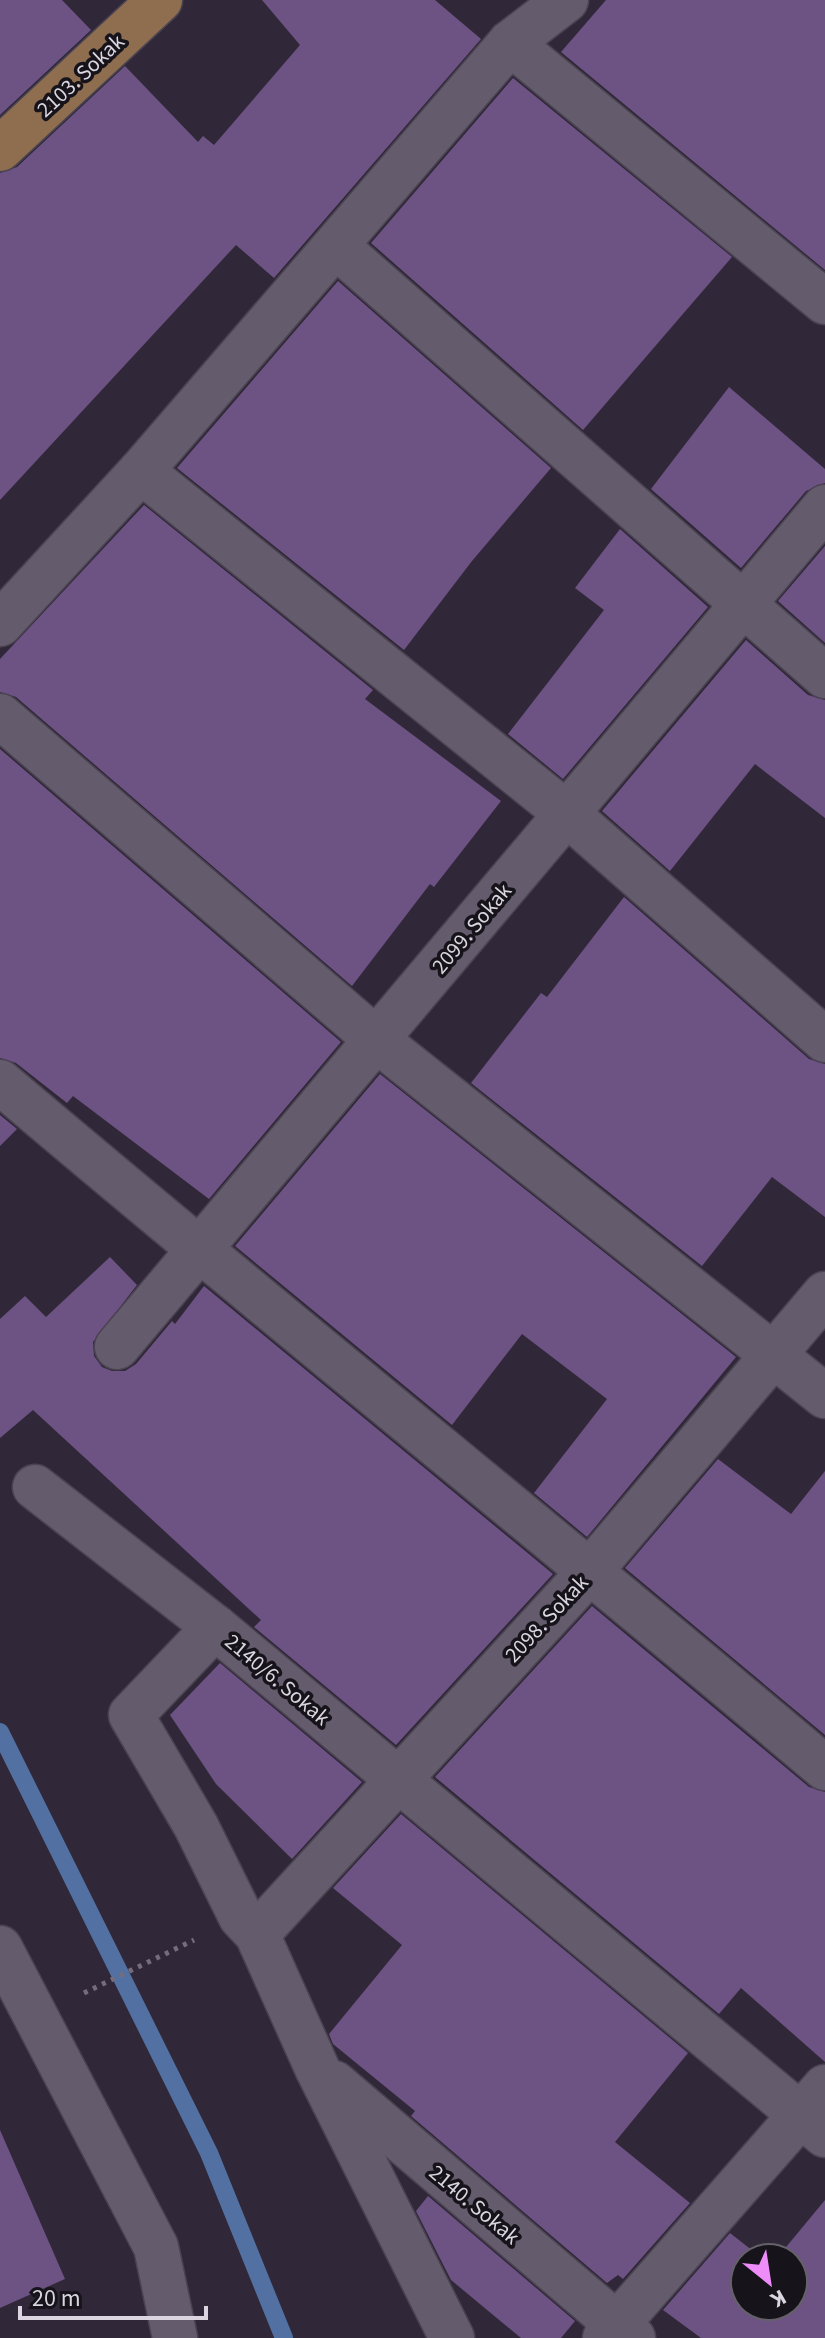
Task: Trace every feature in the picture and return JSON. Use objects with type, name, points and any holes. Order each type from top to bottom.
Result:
[{"type":"main road","name":"2103. Sokak","points":[[0,149],[160,0]]},
{"type":"street","points":[[0,624],[141,471],[510,43],[566,0]]},
{"type":"street","points":[[510,43],[825,302]]},
{"type":"street","points":[[336,246],[825,676]]},
{"type":"street","points":[[141,471],[566,813],[825,1040]]},
{"type":"street","name":"2099. Sokak","points":[[117,1347],[825,507]]},
{"type":"street","points":[[0,716],[378,1041],[825,1396]]},
{"type":"street","points":[[0,1082],[200,1252],[591,1570],[825,1768]]},
{"type":"street","name":"2098. Sokak","points":[[249,1925],[397,1779],[591,1570],[825,1294]]},
{"type":"street","points":[[35,1487],[215,1627]]},
{"type":"street","name":"2140/6. Sokak","points":[[452,2338],[249,1925],[131,1715],[215,1627],[397,1779],[817,2113]]},
{"type":"street","points":[[0,1948],[156,2247],[175,2338]]},
{"type":"street","name":"2140. Sokak","points":[[317,2068],[619,2333]]},
{"type":"street","points":[[619,2333],[817,2113]]},
{"type":"path","points":[[36,2016],[249,1925]]},
{"type":"building","points":[[0,0],[62,0],[91,30],[0,115]]},
{"type":"building","points":[[262,0],[435,0],[481,39],[274,278],[236,245],[0,500],[0,173],[17,167],[125,66],[198,142],[203,136],[214,145],[300,45]]},
{"type":"building","points":[[606,0],[825,0],[825,270],[561,52]]},
{"type":"building","points":[[513,78],[732,257],[583,430],[371,243]]},
{"type":"building","points":[[338,281],[551,468],[472,561],[404,650],[177,468]]},
{"type":"building","points":[[729,387],[825,469],[825,483],[806,491],[741,568],[651,489]]},
{"type":"building","points":[[144,505],[373,690],[365,699],[501,801],[434,887],[430,884],[352,986],[16,697],[0,692],[0,659]]},
{"type":"building","points":[[620,529],[708,607],[563,779],[508,734],[604,610],[575,588]]},
{"type":"building","points":[[825,546],[825,643],[778,601]]},
{"type":"building","points":[[746,640],[808,695],[825,700],[825,818],[755,764],[670,871],[602,811]]},
{"type":"building","points":[[0,749],[341,1042],[209,1199],[73,1096],[67,1103],[16,1063],[0,1058]]},
{"type":"building","points":[[624,897],[809,1059],[825,1064],[825,1217],[772,1177],[702,1266],[471,1083],[541,993],[547,997]]},
{"type":"building","points":[[380,1074],[736,1357],[587,1537],[534,1493],[607,1399],[522,1334],[452,1425],[235,1246]]},
{"type":"building","points":[[0,1115],[17,1129],[0,1146]]},
{"type":"building","points":[[110,1257],[137,1285],[93,1342],[94,1356],[102,1367],[125,1371],[136,1364],[172,1321],[175,1324],[204,1286],[553,1574],[396,1745],[254,1627],[261,1620],[33,1410],[0,1438],[0,1319],[25,1296],[46,1317]]},
{"type":"building","points":[[718,1459],[791,1514],[825,1471],[825,1735],[625,1568]]},
{"type":"building","points":[[592,1606],[809,1787],[825,1792],[825,2062],[741,1988],[719,2014],[435,1777]]},
{"type":"building","points":[[220,1663],[362,1782],[292,1859],[216,1784],[170,1715]]},
{"type":"building","points":[[401,1814],[688,2053],[615,2142],[690,2203],[623,2279],[618,2275],[607,2283],[411,2116],[415,2111],[333,2044],[329,2034],[402,1945],[333,1888]]},
{"type":"building","points":[[0,2130],[65,2279],[0,2308]]},
{"type":"building","points":[[428,2196],[575,2321],[561,2338],[521,2338],[451,2280],[416,2211]]},
{"type":"building","points":[[825,2200],[825,2338],[701,2338],[663,2310],[730,2233],[742,2242],[729,2242],[729,2322],[809,2322],[809,2242],[790,2242]]},
{"type":"waterway","points":[[0,1732],[209,2153],[284,2338]]}]
